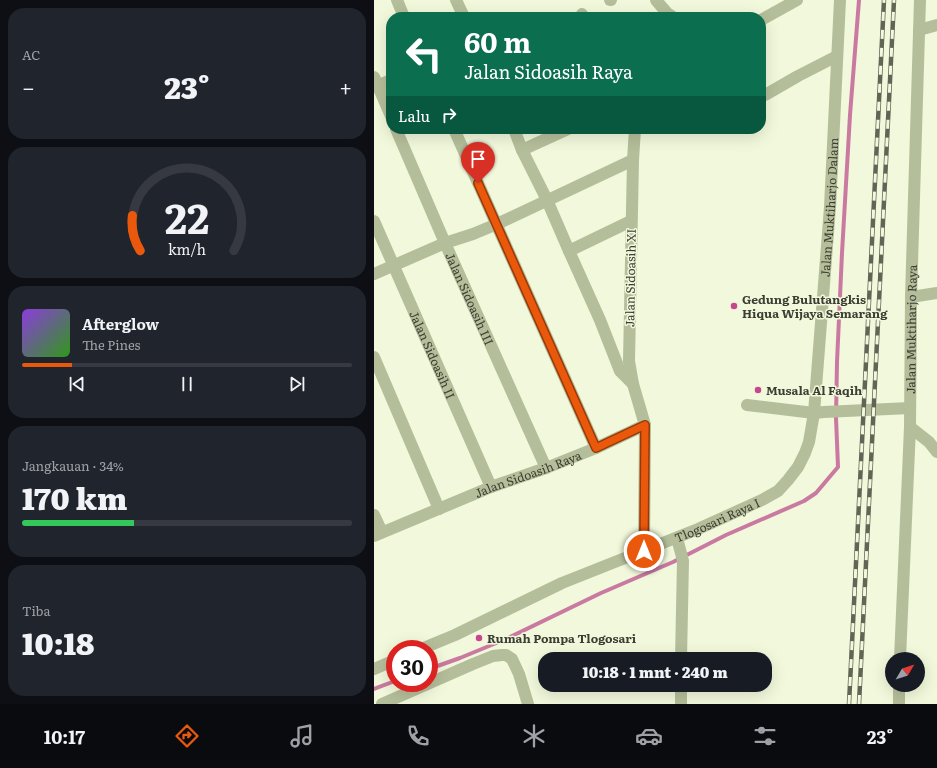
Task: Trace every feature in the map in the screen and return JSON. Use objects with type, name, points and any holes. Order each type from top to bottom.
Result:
[{"type":"street","points":[[397,0],[402,12]]},
{"type":"street","points":[[456,0],[462,12]]},
{"type":"street","points":[[656,0],[666,12]]},
{"type":"street","name":"Jalan Muktiharjo Dalam","points":[[819,413],[840,0]]},
{"type":"street","name":"Jalan Muktiharjo Raya","points":[[900,652],[910,427],[911,297],[920,0]]},
{"type":"street","points":[[766,17],[792,1]]},
{"type":"street","points":[[919,30],[937,25]]},
{"type":"street","points":[[766,94],[838,56]]},
{"type":"street","points":[[386,81],[375,83],[386,106]]},
{"type":"street","name":"Jalan Sidoasih III","points":[[398,134],[445,243],[546,468]]},
{"type":"street","points":[[456,134],[596,448]]},
{"type":"street","points":[[516,134],[600,320],[620,371],[633,384]]},
{"type":"street","points":[[522,150],[557,134]]},
{"type":"street","name":"Jalan Sidoasih XI","points":[[635,134],[631,221],[629,361],[633,384],[645,425]]},
{"type":"street","points":[[374,274],[445,243],[497,224],[633,160]]},
{"type":"street","name":"Jalan Sidoasih II","points":[[374,221],[491,487]]},
{"type":"street","points":[[569,251],[631,221]]},
{"type":"street","points":[[911,297],[937,293]]},
{"type":"street","points":[[374,357],[439,509]]},
{"type":"street","points":[[746,405],[819,413],[910,408]]},
{"type":"street","name":"Tlogosari Raya I","points":[[438,642],[562,583],[644,551],[678,543],[698,529],[762,500],[778,491],[798,467],[810,442],[819,413]]},
{"type":"street","points":[[644,551],[645,425]]},
{"type":"street","name":"Jalan Sidoasih Raya","points":[[378,534],[491,487],[546,468],[596,448],[645,425]]},
{"type":"street","points":[[910,427],[929,442],[937,452]]},
{"type":"street","points":[[374,514],[378,534]]},
{"type":"street","points":[[678,543],[683,561],[681,652]]},
{"type":"street","points":[[382,704],[473,664],[493,656],[502,655],[506,655],[512,659],[528,704]]},
{"type":"street","points":[[374,669],[386,664]]},
{"type":"street","points":[[681,692],[681,704]]},
{"type":"street","points":[[898,704],[899,692]]},
{"type":"waterway","points":[[438,666],[506,639],[601,593],[673,562],[726,535],[804,501],[816,493],[838,467],[836,418],[837,362],[850,115],[859,0]]},
{"type":"waterway","points":[[374,689],[386,684]]},
{"type":"railway","points":[[849,704],[884,0]]},
{"type":"railway","points":[[859,704],[894,0]]},
{"type":"place","name":"Gedung Bulutangkis Hiqua Wijaya Semarang","points":[[734,306]]},
{"type":"place","name":"Musala Al Faqih","points":[[758,390]]},
{"type":"place","name":"Rumah Pompa Tlogosari","points":[[479,638]]},
{"type":"route","points":[[478,183],[596,448],[645,425],[644,551]]}]
